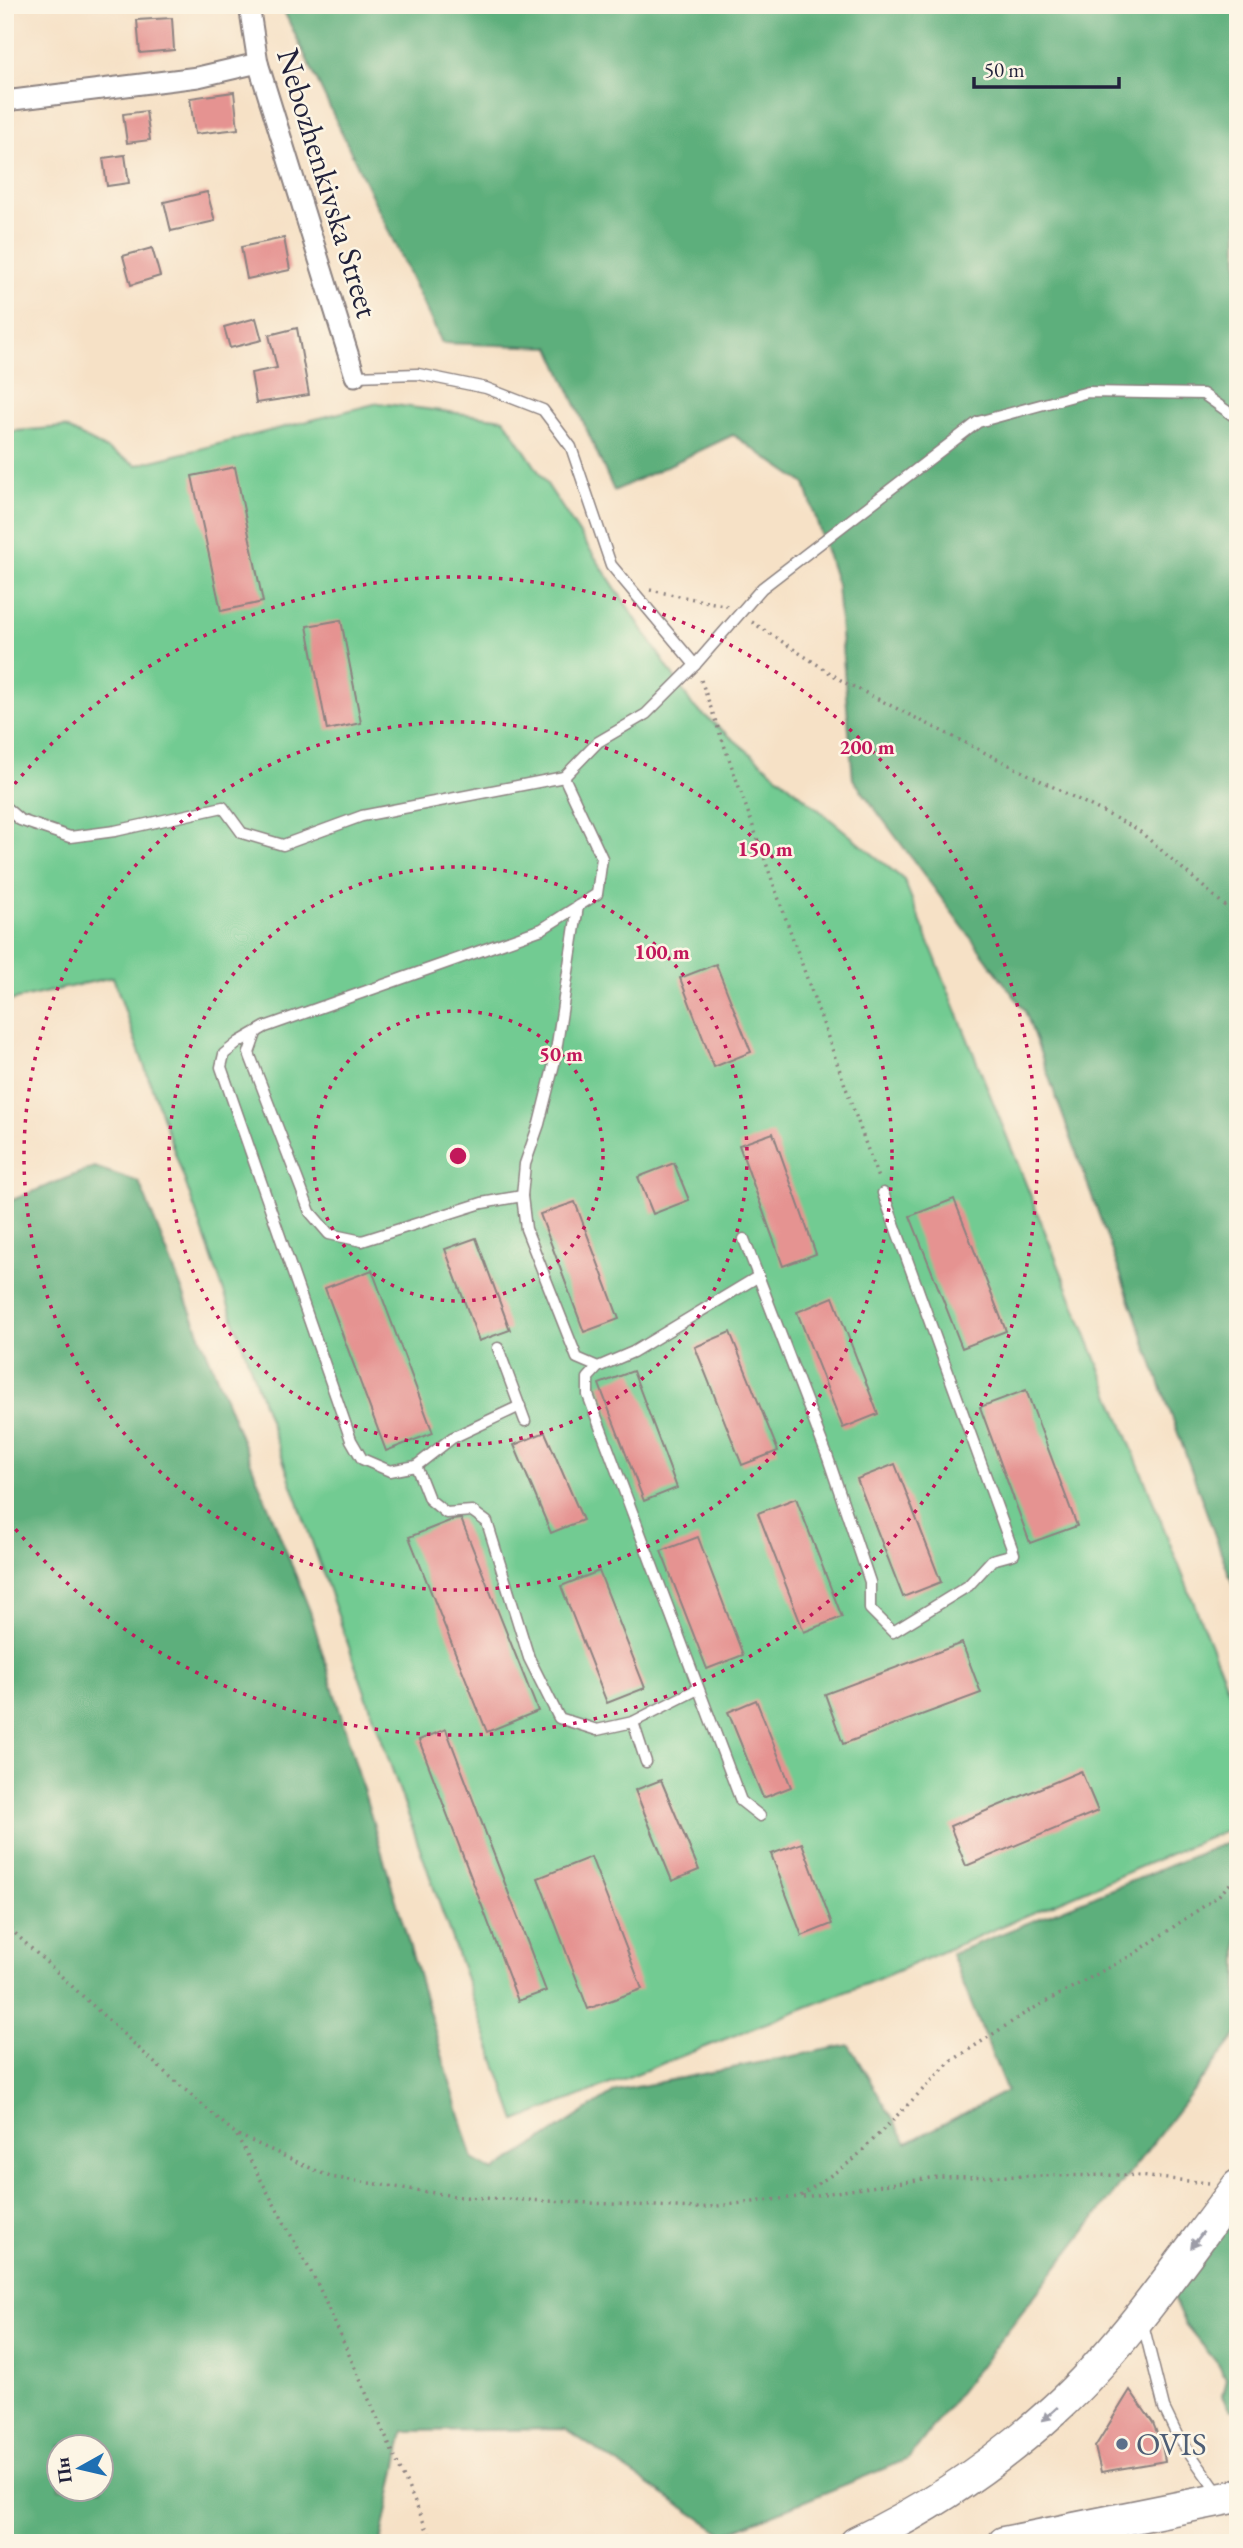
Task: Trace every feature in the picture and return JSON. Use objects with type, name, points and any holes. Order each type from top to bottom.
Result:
[{"type":"highway","points":[[856,2543],[922,2509],[957,2487],[1028,2433],[1082,2381],[1141,2314],[1238,2186]]},
{"type":"highway","points":[[1004,2543],[1049,2539],[1230,2498]]},
{"type":"street","name":"Nebozhenkivska Street","points":[[249,5],[258,63],[355,376]]},
{"type":"street","points":[[5,101],[198,78],[258,63]]},
{"type":"lane","points":[[355,376],[418,374],[486,388],[543,410],[571,447],[611,565],[695,665]]},
{"type":"lane","points":[[5,807],[20,820],[69,837],[116,831],[223,807],[242,832],[284,845],[362,816],[564,777],[598,742],[646,714],[695,665],[762,588],[978,422],[1088,392],[1203,394],[1238,419]]},
{"type":"lane","points":[[520,1406],[452,1438],[416,1466],[390,1471],[362,1459],[351,1440],[221,1067],[223,1054],[256,1033],[541,929],[597,894],[602,858],[564,777]]},
{"type":"lane","points":[[578,906],[554,1063],[539,1124],[524,1164],[522,1196],[526,1230],[578,1358],[598,1367]]},
{"type":"lane","points":[[256,1033],[249,1054],[310,1212],[329,1234],[362,1241],[482,1203],[522,1196]]},
{"type":"lane","points":[[744,1239],[828,1458],[866,1569],[870,1582],[870,1609],[893,1632],[968,1586],[992,1560],[1014,1554],[883,1193]]},
{"type":"lane","points":[[759,1276],[633,1352],[598,1367],[587,1378],[587,1395],[741,1801],[760,1816]]},
{"type":"lane","points":[[498,1349],[525,1421]]},
{"type":"lane","points":[[416,1466],[429,1499],[446,1513],[472,1511],[487,1522],[529,1658],[559,1718],[597,1730],[633,1722],[698,1689]]},
{"type":"lane","points":[[633,1722],[646,1762]]},
{"type":"lane","points":[[1141,2314],[1155,2379],[1164,2408],[1177,2435],[1230,2498]]},
{"type":"path","points":[[627,585],[728,606],[845,682],[1137,829],[1238,917]]},
{"type":"path","points":[[695,665],[890,1212]]},
{"type":"path","points":[[799,2197],[853,2160],[950,2062],[1027,2012],[1134,1954],[1217,1897],[1238,1876]]},
{"type":"path","points":[[5,1924],[159,2067],[236,2134],[330,2177],[461,2197],[698,2208],[937,2177],[1128,2175],[1238,2186]]},
{"type":"path","points":[[1238,2054],[1231,2077],[1238,2137]]},
{"type":"path","points":[[236,2134],[317,2284],[433,2543]]},
{"type":"green space","points":[[281,5],[1238,5],[1238,1599],[1025,1011],[853,779],[837,585],[805,484],[733,435],[614,491],[550,347],[442,343]]},
{"type":"green space","points":[[378,403],[504,419],[693,706],[904,880],[1238,1713],[1238,1825],[876,1980],[516,2121],[113,977],[5,1002],[5,432],[64,427],[137,465]]},
{"type":"green space","points":[[94,1167],[139,1182],[310,1611],[473,2159],[494,2171],[616,2091],[849,2045],[907,2143],[1007,2091],[951,1954],[1238,1838],[1238,2033],[908,2459],[724,2534],[565,2429],[404,2431],[381,2543],[5,2543],[5,1203]]},
{"type":"green space","points":[[1238,2202],[1238,2412],[1229,2409],[1222,2396],[1226,2379],[1218,2364],[1185,2324],[1172,2295]]},
{"type":"building","points":[[172,18],[174,50],[140,53],[137,20]]},
{"type":"building","points":[[234,92],[238,129],[195,134],[190,98]]},
{"type":"building","points":[[146,111],[150,140],[127,143],[123,114]]},
{"type":"building","points":[[125,155],[129,183],[107,186],[103,158]]},
{"type":"building","points":[[207,192],[215,221],[171,231],[164,202]]},
{"type":"building","points":[[284,238],[290,270],[247,279],[241,247]]},
{"type":"building","points":[[152,248],[160,276],[131,285],[123,256]]},
{"type":"building","points":[[256,318],[262,340],[230,348],[224,327]]},
{"type":"building","points":[[297,328],[309,395],[256,403],[251,373],[277,368],[269,335]]},
{"type":"building","points":[[235,467],[263,602],[221,611],[192,476]]},
{"type":"building","points":[[341,620],[361,723],[327,730],[307,626]]},
{"type":"building","points":[[716,964],[751,1052],[714,1067],[680,978]]},
{"type":"building","points":[[773,1133],[816,1254],[783,1266],[739,1145]]},
{"type":"building","points":[[674,1163],[689,1200],[653,1214],[638,1177]]},
{"type":"building","points":[[954,1199],[1006,1331],[962,1348],[910,1216]]},
{"type":"building","points":[[575,1202],[619,1319],[584,1332],[540,1214]]},
{"type":"building","points":[[476,1238],[510,1330],[479,1341],[445,1249]]},
{"type":"building","points":[[372,1270],[433,1433],[386,1451],[325,1288]]},
{"type":"building","points":[[833,1297],[878,1414],[843,1428],[797,1312]]},
{"type":"building","points":[[730,1332],[778,1451],[742,1465],[695,1347]]},
{"type":"building","points":[[633,1371],[677,1488],[644,1501],[599,1384]]},
{"type":"building","points":[[1026,1390],[1077,1526],[1030,1543],[980,1407]]},
{"type":"building","points":[[545,1432],[583,1520],[551,1533],[514,1445]]},
{"type":"building","points":[[895,1464],[941,1582],[903,1597],[857,1479]]},
{"type":"building","points":[[796,1498],[842,1617],[804,1632],[758,1513]]},
{"type":"building","points":[[461,1519],[538,1711],[487,1732],[409,1537]]},
{"type":"building","points":[[698,1537],[743,1655],[707,1669],[661,1551]]},
{"type":"building","points":[[599,1571],[645,1688],[607,1703],[561,1586]]},
{"type":"building","points":[[962,1643],[981,1693],[843,1744],[825,1694]]},
{"type":"building","points":[[756,1700],[791,1787],[763,1798],[728,1712]]},
{"type":"building","points":[[446,1729],[546,1991],[518,2001],[419,1740]]},
{"type":"building","points":[[1081,1771],[1098,1811],[966,1866],[950,1826]]},
{"type":"building","points":[[661,1780],[699,1870],[672,1881],[635,1790]]},
{"type":"building","points":[[802,1843],[832,1924],[802,1936],[771,1854]]},
{"type":"building","points":[[591,1857],[642,1989],[588,2009],[538,1878]]},
{"type":"building","points":[[1130,2390],[1153,2423],[1165,2461],[1101,2472],[1095,2447]]},
{"type":"place","name":"OVIS","points":[[1122,2444]]}]
